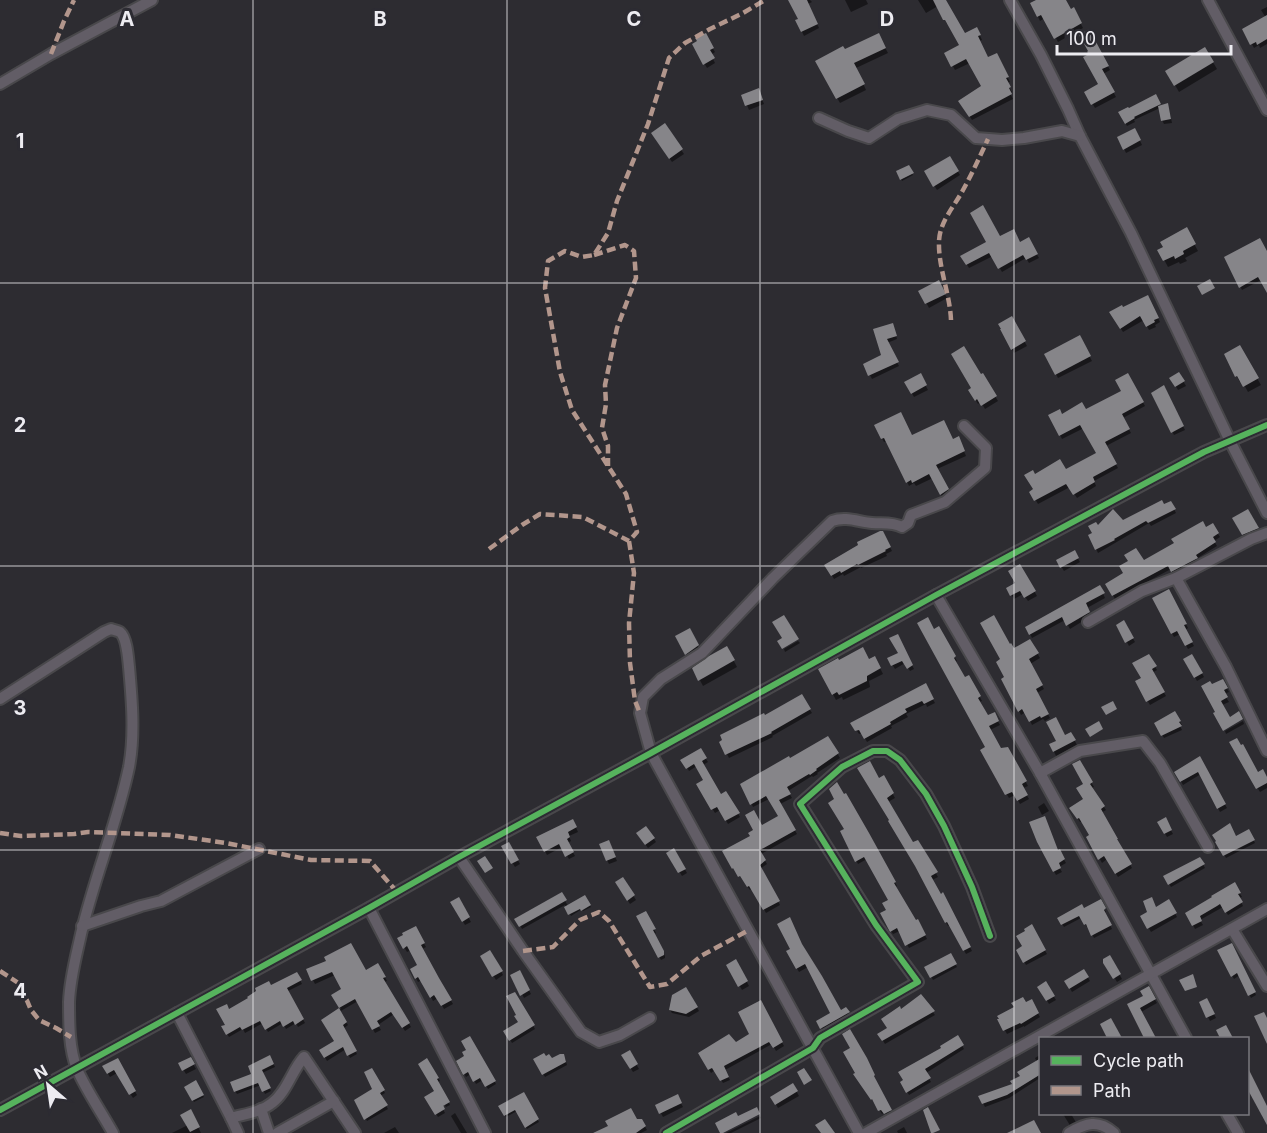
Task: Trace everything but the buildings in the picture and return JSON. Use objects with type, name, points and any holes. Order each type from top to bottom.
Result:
[{"type":"street","points":[[0,84],[152,0]]},
{"type":"street","points":[[1010,0],[1041,55],[1131,233],[1230,441],[1267,513]]},
{"type":"street","points":[[1208,0],[1267,110]]},
{"type":"street","points":[[819,118],[869,138],[898,119],[927,110],[951,115],[976,138],[1013,140],[1062,131],[1080,136]]},
{"type":"street","points":[[0,1110],[936,595],[1194,458],[1267,424]]},
{"type":"street","points":[[858,1133],[651,753],[640,713],[643,697],[649,689],[702,652],[832,520],[838,518],[874,524],[897,524],[902,527],[908,523],[911,515],[945,502],[965,486],[985,468],[986,448],[964,426]]},
{"type":"street","points":[[1088,622],[1142,591],[1176,578],[1267,533]]},
{"type":"street","points":[[1176,578],[1226,667],[1267,751]]},
{"type":"street","points":[[936,595],[1040,773],[1184,1037]]},
{"type":"street","points":[[0,699],[104,632],[111,629],[120,633],[124,638],[128,654],[132,698],[129,765],[84,916],[74,958],[69,1001],[70,1037],[77,1068],[113,1133]]},
{"type":"street","points":[[1040,773],[1080,751],[1143,741],[1160,764],[1208,847]]},
{"type":"street","points":[[666,1133],[813,1048],[820,1038],[918,982],[876,925],[800,804],[842,767],[873,751],[887,751],[900,760],[926,794],[944,826],[972,887],[990,936]]},
{"type":"street","points":[[82,926],[161,901],[259,849]]},
{"type":"street","points":[[459,857],[581,1032],[599,1042],[620,1035],[650,1018]]},
{"type":"street","points":[[369,908],[485,1133]]},
{"type":"street","points":[[867,1133],[1267,909]]},
{"type":"street","points":[[1232,929],[1267,986]]},
{"type":"street","points":[[177,1013],[238,1133]]},
{"type":"street","points":[[231,1118],[261,1109],[277,1099],[304,1057],[355,1133]]},
{"type":"street","points":[[277,1133],[334,1101]]},
{"type":"street","points":[[261,1109],[268,1133]]},
{"type":"street","points":[[1228,1115],[1238,1133]]},
{"type":"street","points":[[1069,1133],[1088,1124],[1094,1124],[1106,1126],[1114,1133]]},
{"type":"marked path","points":[[51,54],[74,0]]},
{"type":"marked path","points":[[489,549],[540,514],[583,517],[629,541],[637,532],[626,494],[572,410],[560,372],[545,288],[548,261],[565,251],[582,257],[594,255],[608,233],[617,201],[648,124],[669,58],[685,43],[765,0]]},
{"type":"marked path","points":[[951,320],[940,261],[940,234],[988,139]]},
{"type":"marked path","points":[[594,255],[625,245],[634,251],[636,278],[617,328],[605,385],[606,404],[602,428],[608,446],[608,466]]},
{"type":"marked path","points":[[629,541],[634,573],[629,623],[630,663],[635,701],[640,713]]},
{"type":"marked path","points":[[0,833],[21,836],[88,832],[170,835],[226,843],[311,860],[370,861],[397,892]]},
{"type":"marked path","points":[[523,951],[553,947],[580,920],[599,912],[609,921],[650,987],[667,984],[701,956],[747,931]]},
{"type":"marked path","points":[[0,971],[20,984],[31,1010],[39,1020],[71,1037]]},
{"type":"cycle path","points":[[0,1110],[936,595],[1204,452],[1267,425]]},
{"type":"cycle path","points":[[666,1133],[813,1048],[820,1038],[918,982],[876,925],[800,804],[842,767],[873,751],[887,751],[900,760],[926,794],[944,826],[972,887],[990,936]]}]
